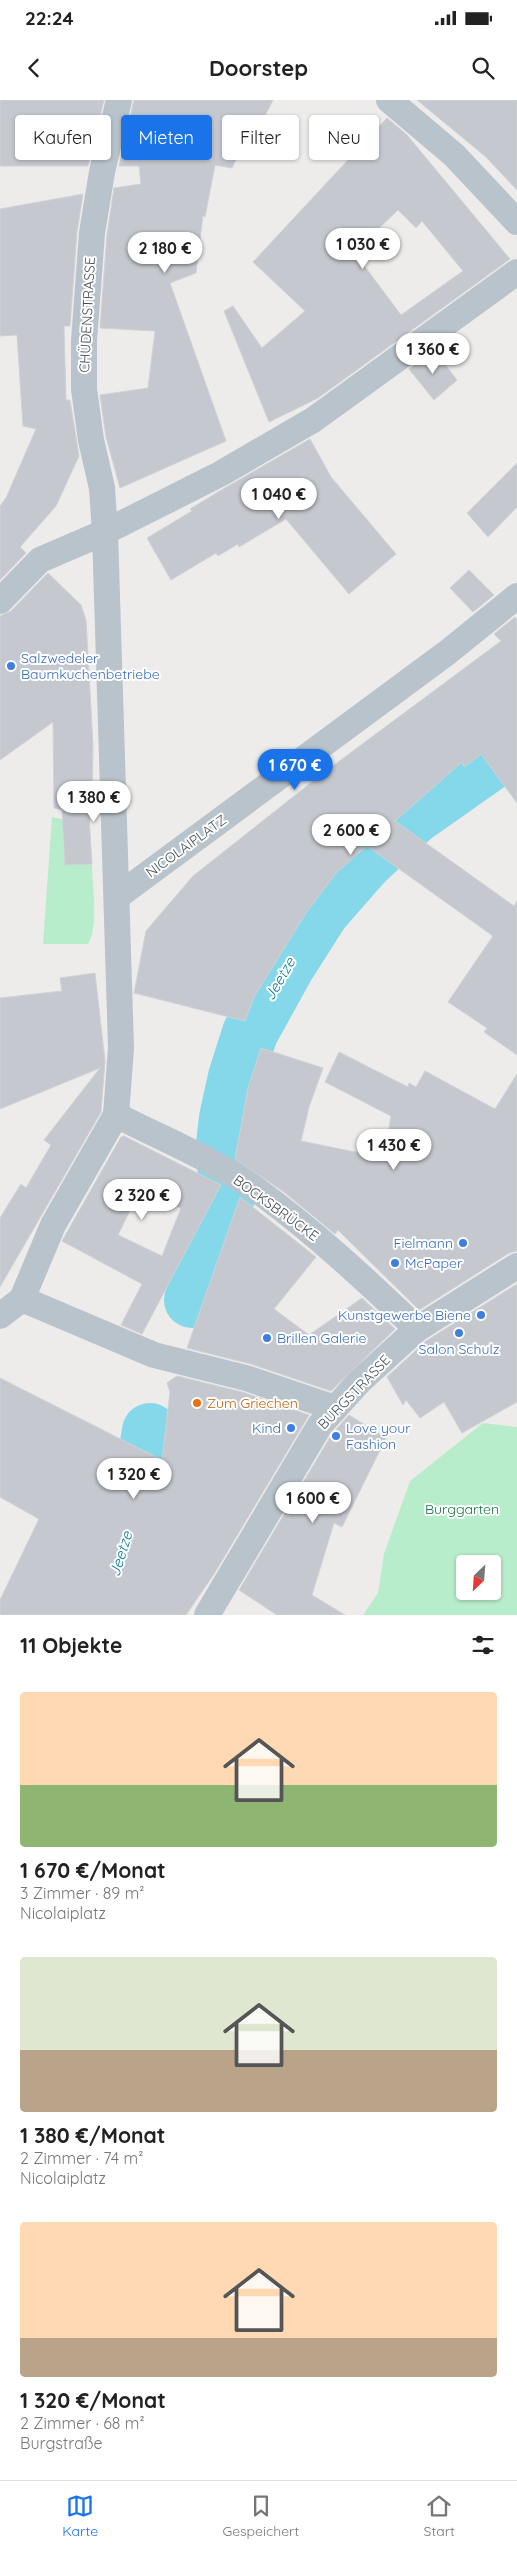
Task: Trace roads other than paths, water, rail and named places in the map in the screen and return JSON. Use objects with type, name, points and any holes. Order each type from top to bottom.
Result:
[{"type":"street","name":"CHÜDENSTRASSE","points":[[105,532],[102,488],[91,440],[84,389],[84,341],[92,233],[102,172],[119,100]]},
{"type":"street","points":[[389,100],[454,155],[517,222]]},
{"type":"street","points":[[0,601],[40,560],[105,532],[220,474],[313,420],[517,272]]},
{"type":"street","points":[[0,1316],[22,1299],[54,1225],[116,1116],[121,1048],[118,896],[105,532]]},
{"type":"street","name":"NICOLAIPLATZ","points":[[118,896],[448,652],[517,596]]},
{"type":"street","name":"BOCKSBRÜCKE","points":[[116,1116],[252,1187],[320,1240],[417,1329]]},
{"type":"street","name":"BURGSTRASSE","points":[[207,1615],[320,1425],[335,1408],[417,1329],[517,1266]]},
{"type":"street","points":[[22,1299],[154,1355],[246,1378],[335,1408]]},
{"type":"waterway","name":"Jeetze","points":[[192,1300],[229,1191],[223,1153],[227,1118],[236,1077],[250,1033],[287,966],[322,911],[364,863],[413,817],[517,744]]},
{"type":"waterway","name":"Jeetze","points":[[97,1615],[117,1572],[131,1526],[150,1431]]},
{"type":"place","name":"Salzwedeler Baumkuchenbetriebe","points":[[11,666]]},
{"type":"place","name":"Fielmann","points":[[463,1243]]},
{"type":"place","name":"McPaper","points":[[395,1263]]},
{"type":"place","name":"Kunstgewerbe Biene","points":[[481,1315]]},
{"type":"place","name":"Salon Schulz","points":[[459,1333]]},
{"type":"place","name":"Brillen Galerie","points":[[267,1338]]},
{"type":"place","name":"Zum Griechen","points":[[197,1403]]},
{"type":"place","name":"Kind","points":[[291,1428]]},
{"type":"place","name":"Love your Fashion","points":[[336,1436]]},
{"type":"park label","name":"Burggarten","points":[[462,1509]]}]
